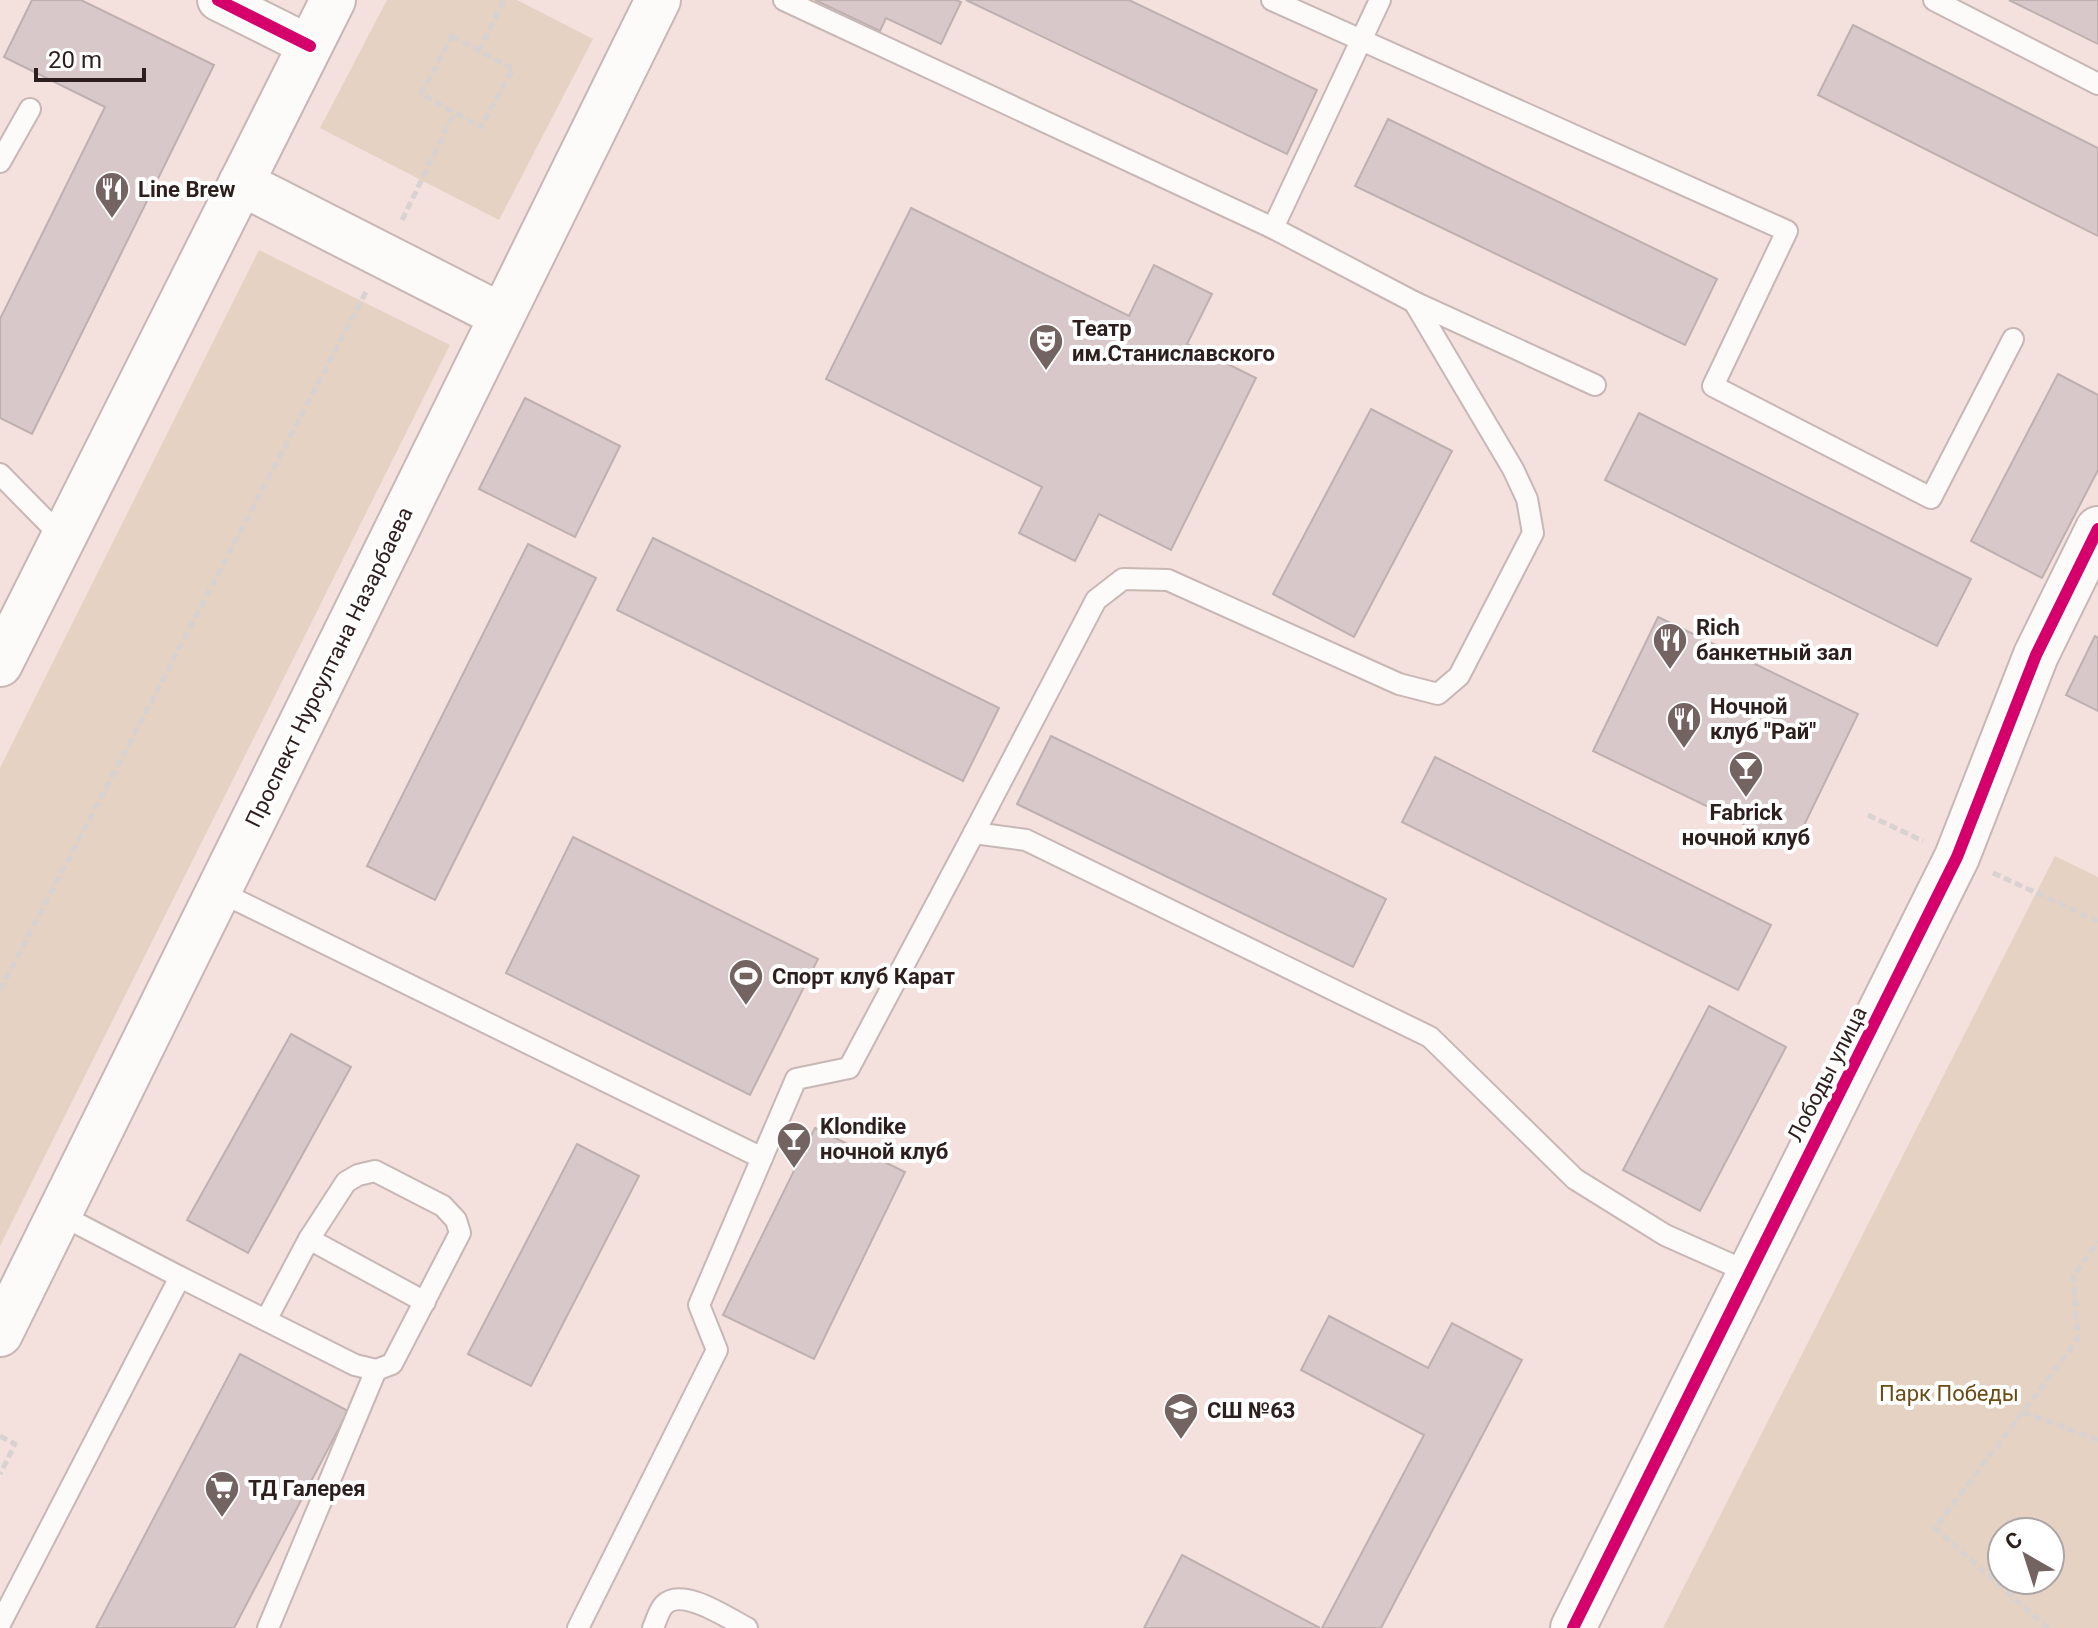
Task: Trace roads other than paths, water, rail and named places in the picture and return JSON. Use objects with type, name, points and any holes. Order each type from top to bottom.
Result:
[{"type":"main road","points":[[0,664],[333,0]]},
{"type":"main road","name":"Проспект Нурсултана Назарбаева","points":[[0,1334],[658,0]]},
{"type":"main road","points":[[241,183],[502,316]]},
{"type":"main road","name":"Лободы улица","points":[[1573,1628],[1957,857],[2036,655],[2098,529]]},
{"type":"street","points":[[218,0],[310,46]]},
{"type":"lane","points":[[784,0],[1273,228],[1414,302],[1595,385]]},
{"type":"lane","points":[[1272,0],[1787,231],[1713,386],[1931,498],[2013,339]]},
{"type":"lane","points":[[1273,228],[1380,0]]},
{"type":"lane","points":[[1934,0],[2098,84]]},
{"type":"lane","points":[[0,162],[30,109]]},
{"type":"lane","points":[[578,1628],[717,1350],[699,1305],[796,1079],[849,1068],[1096,600],[1123,579],[1168,580],[1399,684],[1438,694],[1459,676],[1533,533],[1527,499],[1513,469],[1414,302]]},
{"type":"lane","points":[[0,474],[63,538]]},
{"type":"lane","points":[[974,833],[1026,840],[1430,1037],[1575,1179],[1665,1235],[1750,1273]]},
{"type":"lane","points":[[218,891],[762,1158]]},
{"type":"lane","points":[[59,1214],[180,1277],[355,1365],[376,1370],[392,1364],[460,1233],[456,1220],[443,1206],[375,1171],[358,1175],[346,1182],[309,1239],[266,1320]]},
{"type":"lane","points":[[309,1239],[425,1302]]},
{"type":"lane","points":[[0,1624],[180,1277]]},
{"type":"lane","points":[[268,1628],[376,1370]]},
{"type":"lane","points":[[653,1628],[662,1606],[673,1599],[691,1599],[747,1628]]},
{"type":"place","name":"Line Brew","points":[[112,220]]},
{"type":"place","name":"Театр им.Станиславского","points":[[1046,372]]},
{"type":"place","name":"Rich банкетный зал","points":[[1670,671]]},
{"type":"place","name":"Ночной клуб \"Рай\"","points":[[1684,750]]},
{"type":"place","name":"Fabrick ночной клуб","points":[[1746,799]]},
{"type":"place","name":"Спорт клуб Карат","points":[[746,1007]]},
{"type":"place","name":"Klondike ночной клуб","points":[[794,1170]]},
{"type":"place","name":"СШ №63","points":[[1181,1441]]},
{"type":"place","name":"ТД Галерея","points":[[222,1519]]},
{"type":"park label","name":"Парк Победы","points":[[1949,1393]]}]
